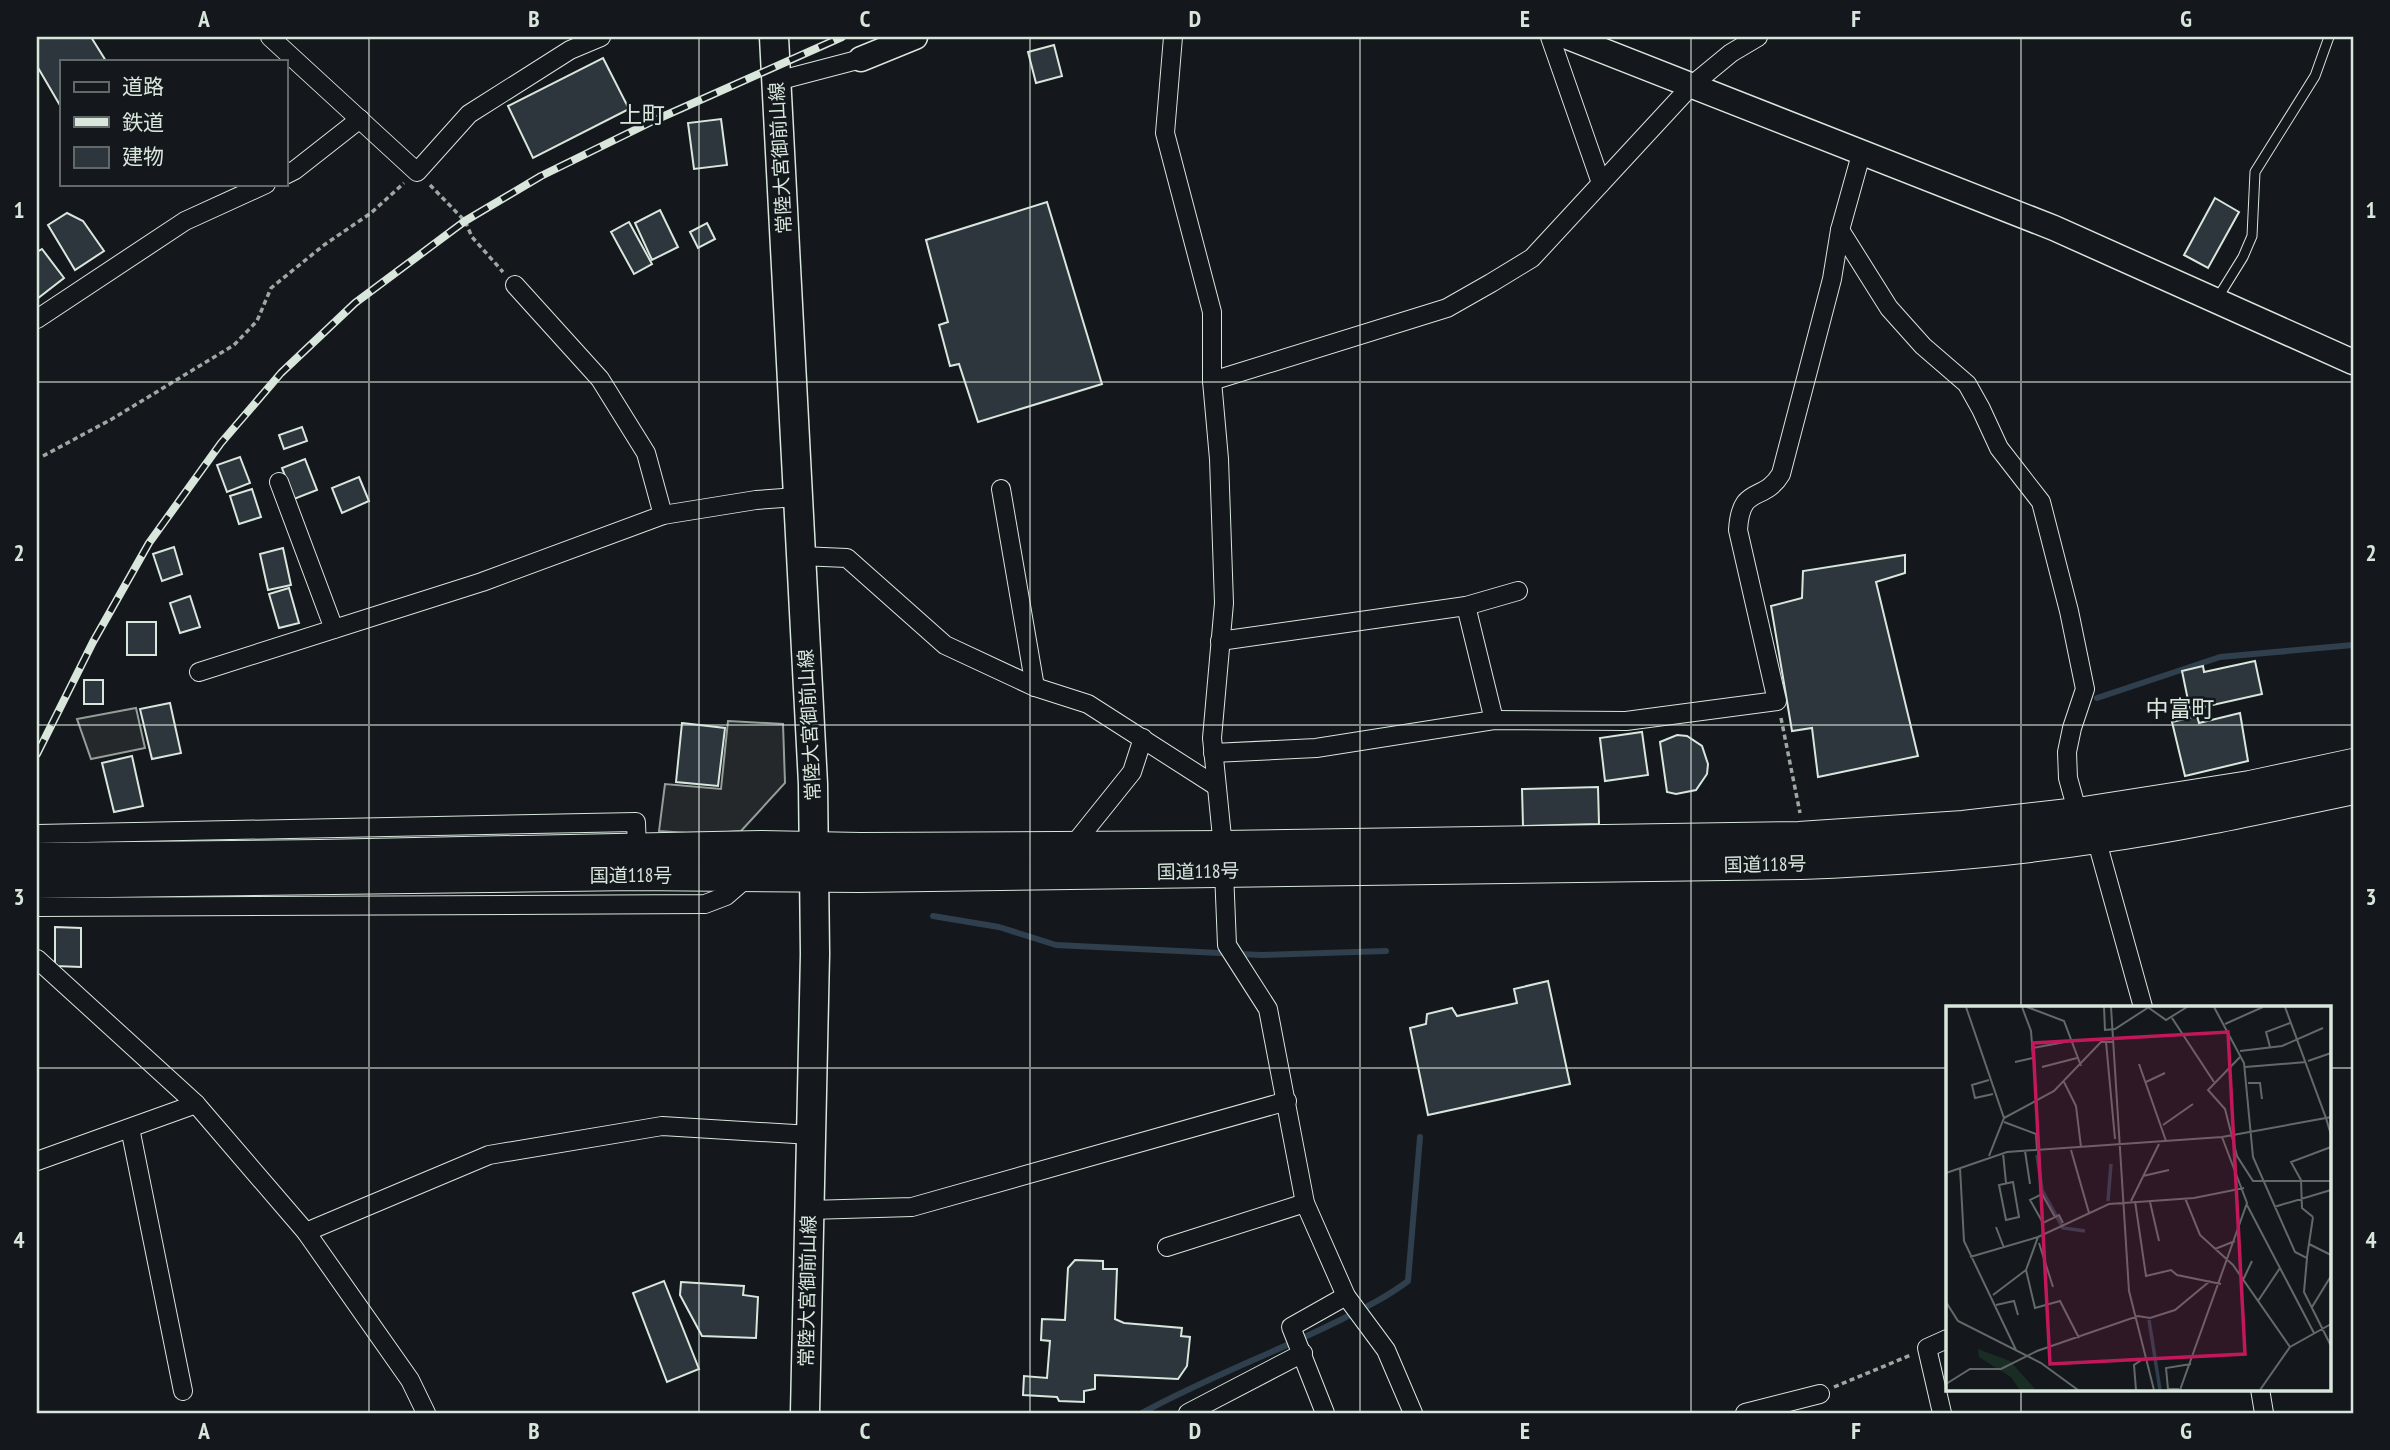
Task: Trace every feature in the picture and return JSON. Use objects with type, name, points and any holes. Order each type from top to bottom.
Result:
[{"type":"highway","name":"国道118号","points":[[37,882],[637,849],[814,862],[1223,859],[1801,863],[1878,860],[2087,826],[2353,765]]},
{"type":"highway","name":"国道118号","points":[[2087,826],[2176,824],[2353,789]]},
{"type":"highway","name":"国道118号","points":[[37,859],[748,877],[814,862],[1071,848],[1223,859]]},
{"type":"main road","name":"常陸大宮御前山線","points":[[774,37],[813,784],[815,954],[805,1413]]},
{"type":"street","points":[[270,37],[417,172],[469,114],[570,50],[601,37]]},
{"type":"street","points":[[776,81],[861,59],[915,37]]},
{"type":"street","points":[[1173,37],[1165,133],[1212,312],[1212,381],[1219,459],[1224,603],[1212,738],[1223,859],[1227,945],[1268,1009],[1305,1203],[1346,1296],[1386,1350],[1412,1413]]},
{"type":"street","points":[[1550,37],[1601,183]]},
{"type":"street","points":[[1568,37],[2054,228],[2353,362]]},
{"type":"street","points":[[1212,381],[1447,308],[1532,258],[1691,86],[1731,53],[1758,37]]},
{"type":"street","points":[[287,174],[359,119]]},
{"type":"street","points":[[1213,753],[1316,748],[1494,720],[1626,721],[1777,701],[1738,530],[1739,513],[1749,496],[1773,488],[1781,474],[1832,279],[1840,230],[1862,151]]},
{"type":"street","points":[[37,319],[185,221],[262,186]]},
{"type":"street","points":[[1840,230],[1889,308],[1923,346],[1967,384],[1982,409],[1998,448],[2041,502],[2069,611],[2085,689],[2067,752],[2068,778],[2087,826],[2144,1006]]},
{"type":"street","points":[[515,285],[600,379],[646,453],[663,515]]},
{"type":"street","points":[[279,482],[334,629]]},
{"type":"street","points":[[1001,489],[1035,687]]},
{"type":"street","points":[[199,672],[482,582],[663,515],[756,500],[797,497]]},
{"type":"street","points":[[800,556],[847,558],[945,645],[1035,687],[1088,704],[1216,786]]},
{"type":"street","points":[[1220,641],[1466,606],[1518,591]]},
{"type":"street","points":[[1466,606],[1494,720]]},
{"type":"street","points":[[1071,848],[1132,772],[1143,738]]},
{"type":"street","points":[[37,834],[636,821],[637,849]]},
{"type":"street","points":[[37,907],[705,904],[726,897],[748,877]]},
{"type":"street","points":[[37,960],[196,1104],[306,1232],[410,1380],[426,1413]]},
{"type":"street","points":[[809,1210],[912,1207],[1287,1101]]},
{"type":"street","points":[[37,1161],[196,1104]]},
{"type":"street","points":[[306,1232],[489,1154],[662,1126],[811,1135]]},
{"type":"street","points":[[130,1128],[183,1391]]},
{"type":"street","points":[[1167,1247],[1305,1203]]},
{"type":"street","points":[[1325,1413],[1291,1327],[1346,1296]]},
{"type":"street","points":[[1942,1413],[1927,1348],[1946,1339]]},
{"type":"street","points":[[1188,1413],[1303,1353]]},
{"type":"street","points":[[2260,1390],[2264,1413]]},
{"type":"street","points":[[1745,1413],[1820,1394]]},
{"type":"lane","points":[[2217,299],[2243,257],[2252,236],[2255,172],[2315,76],[2329,37]]},
{"type":"path","points":[[43,456],[112,419],[234,345],[257,321],[271,288],[324,245],[372,213],[417,172],[465,221],[472,237],[515,285]]},
{"type":"path","points":[[1777,701],[1800,815]]},
{"type":"path","points":[[1820,1394],[1927,1348]]},
{"type":"shaded area","points":[[136,708],[145,748],[91,759],[77,719]]},
{"type":"shaded area","points":[[728,721],[783,724],[785,783],[741,831],[700,834],[659,831],[665,784],[721,789]]},
{"type":"building","points":[[37,37],[91,37],[105,60],[60,60],[60,105],[37,66]]},
{"type":"building","points":[[1054,45],[1062,76],[1036,83],[1028,52]]},
{"type":"building","points":[[603,58],[629,109],[533,158],[508,106]]},
{"type":"building","points":[[721,119],[727,165],[694,169],[688,123]]},
{"type":"building","points":[[2215,198],[2239,212],[2208,268],[2184,255]]},
{"type":"building","points":[[1047,202],[1102,384],[978,422],[959,364],[950,366],[939,325],[948,322],[926,240]]},
{"type":"building","points":[[660,210],[678,247],[652,260],[635,223]]},
{"type":"building","points":[[67,213],[83,221],[104,251],[75,270],[48,225]]},
{"type":"building","points":[[629,222],[652,264],[634,274],[611,232]]},
{"type":"building","points":[[707,223],[715,239],[698,248],[690,232]]},
{"type":"building","points":[[42,249],[64,278],[37,299],[37,252]]},
{"type":"building","points":[[302,427],[307,441],[284,449],[279,435]]},
{"type":"building","points":[[240,457],[250,483],[227,492],[217,465]]},
{"type":"building","points":[[305,459],[317,490],[294,499],[282,468]]},
{"type":"building","points":[[359,477],[369,501],[342,513],[332,488]]},
{"type":"building","points":[[252,489],[261,517],[239,524],[230,496]]},
{"type":"building","points":[[174,547],[182,574],[162,581],[153,554]]},
{"type":"building","points":[[283,548],[291,585],[268,590],[260,554]]},
{"type":"building","points":[[1905,555],[1905,573],[1876,582],[1918,756],[1818,777],[1812,728],[1792,731],[1771,606],[1802,598],[1803,571]]},
{"type":"building","points":[[289,588],[299,623],[279,628],[269,594]]},
{"type":"building","points":[[190,596],[200,627],[180,633],[170,603]]},
{"type":"building","points":[[127,622],[156,622],[156,655],[127,655]]},
{"type":"building","points":[[2255,661],[2262,694],[2190,710],[2182,671],[2203,666],[2204,672]]},
{"type":"building","points":[[84,680],[103,680],[103,704],[84,704]]},
{"type":"building","points":[[170,703],[181,753],[152,759],[140,709]]},
{"type":"building","points":[[2240,713],[2248,761],[2185,776],[2172,722],[2197,716],[2199,723]]},
{"type":"building","points":[[682,723],[725,728],[718,786],[676,782]]},
{"type":"building","points":[[1642,732],[1648,775],[1605,781],[1600,738]]},
{"type":"building","points":[[1677,735],[1687,736],[1702,746],[1708,764],[1707,774],[1696,790],[1676,794],[1667,792],[1660,742]]},
{"type":"building","points":[[132,756],[143,806],[114,812],[102,763]]},
{"type":"building","points":[[1598,787],[1599,824],[1523,826],[1522,789]]},
{"type":"building","points":[[55,927],[81,928],[81,967],[55,966]]},
{"type":"building","points":[[1548,981],[1570,1084],[1428,1115],[1410,1028],[1426,1024],[1427,1014],[1452,1008],[1457,1016],[1517,1003],[1514,989]]},
{"type":"building","points":[[1075,1260],[1103,1261],[1103,1269],[1117,1269],[1115,1319],[1124,1323],[1182,1328],[1181,1336],[1190,1337],[1187,1366],[1178,1379],[1095,1375],[1095,1389],[1084,1391],[1084,1402],[1023,1395],[1024,1376],[1047,1378],[1050,1341],[1041,1340],[1042,1319],[1065,1320],[1068,1268]]},
{"type":"building","points":[[664,1281],[699,1369],[667,1382],[633,1293]]},
{"type":"building","points":[[681,1282],[744,1286],[743,1295],[758,1297],[756,1338],[702,1336],[680,1295]]},
{"type":"waterway","points":[[2097,698],[2220,657],[2353,645]]},
{"type":"waterway","points":[[933,916],[999,927],[1056,945],[1261,955],[1386,951]]},
{"type":"waterway","points":[[1142,1413],[1349,1316],[1408,1281],[1420,1137]]},
{"type":"railway","points":[[37,754],[93,642],[149,543],[221,443],[281,373],[355,303],[465,221],[541,176],[653,121],[842,37]]},
{"type":"district","name":"上町","points":[[642,115]]},
{"type":"district","name":"中富町","points":[[2180,709]]}]
